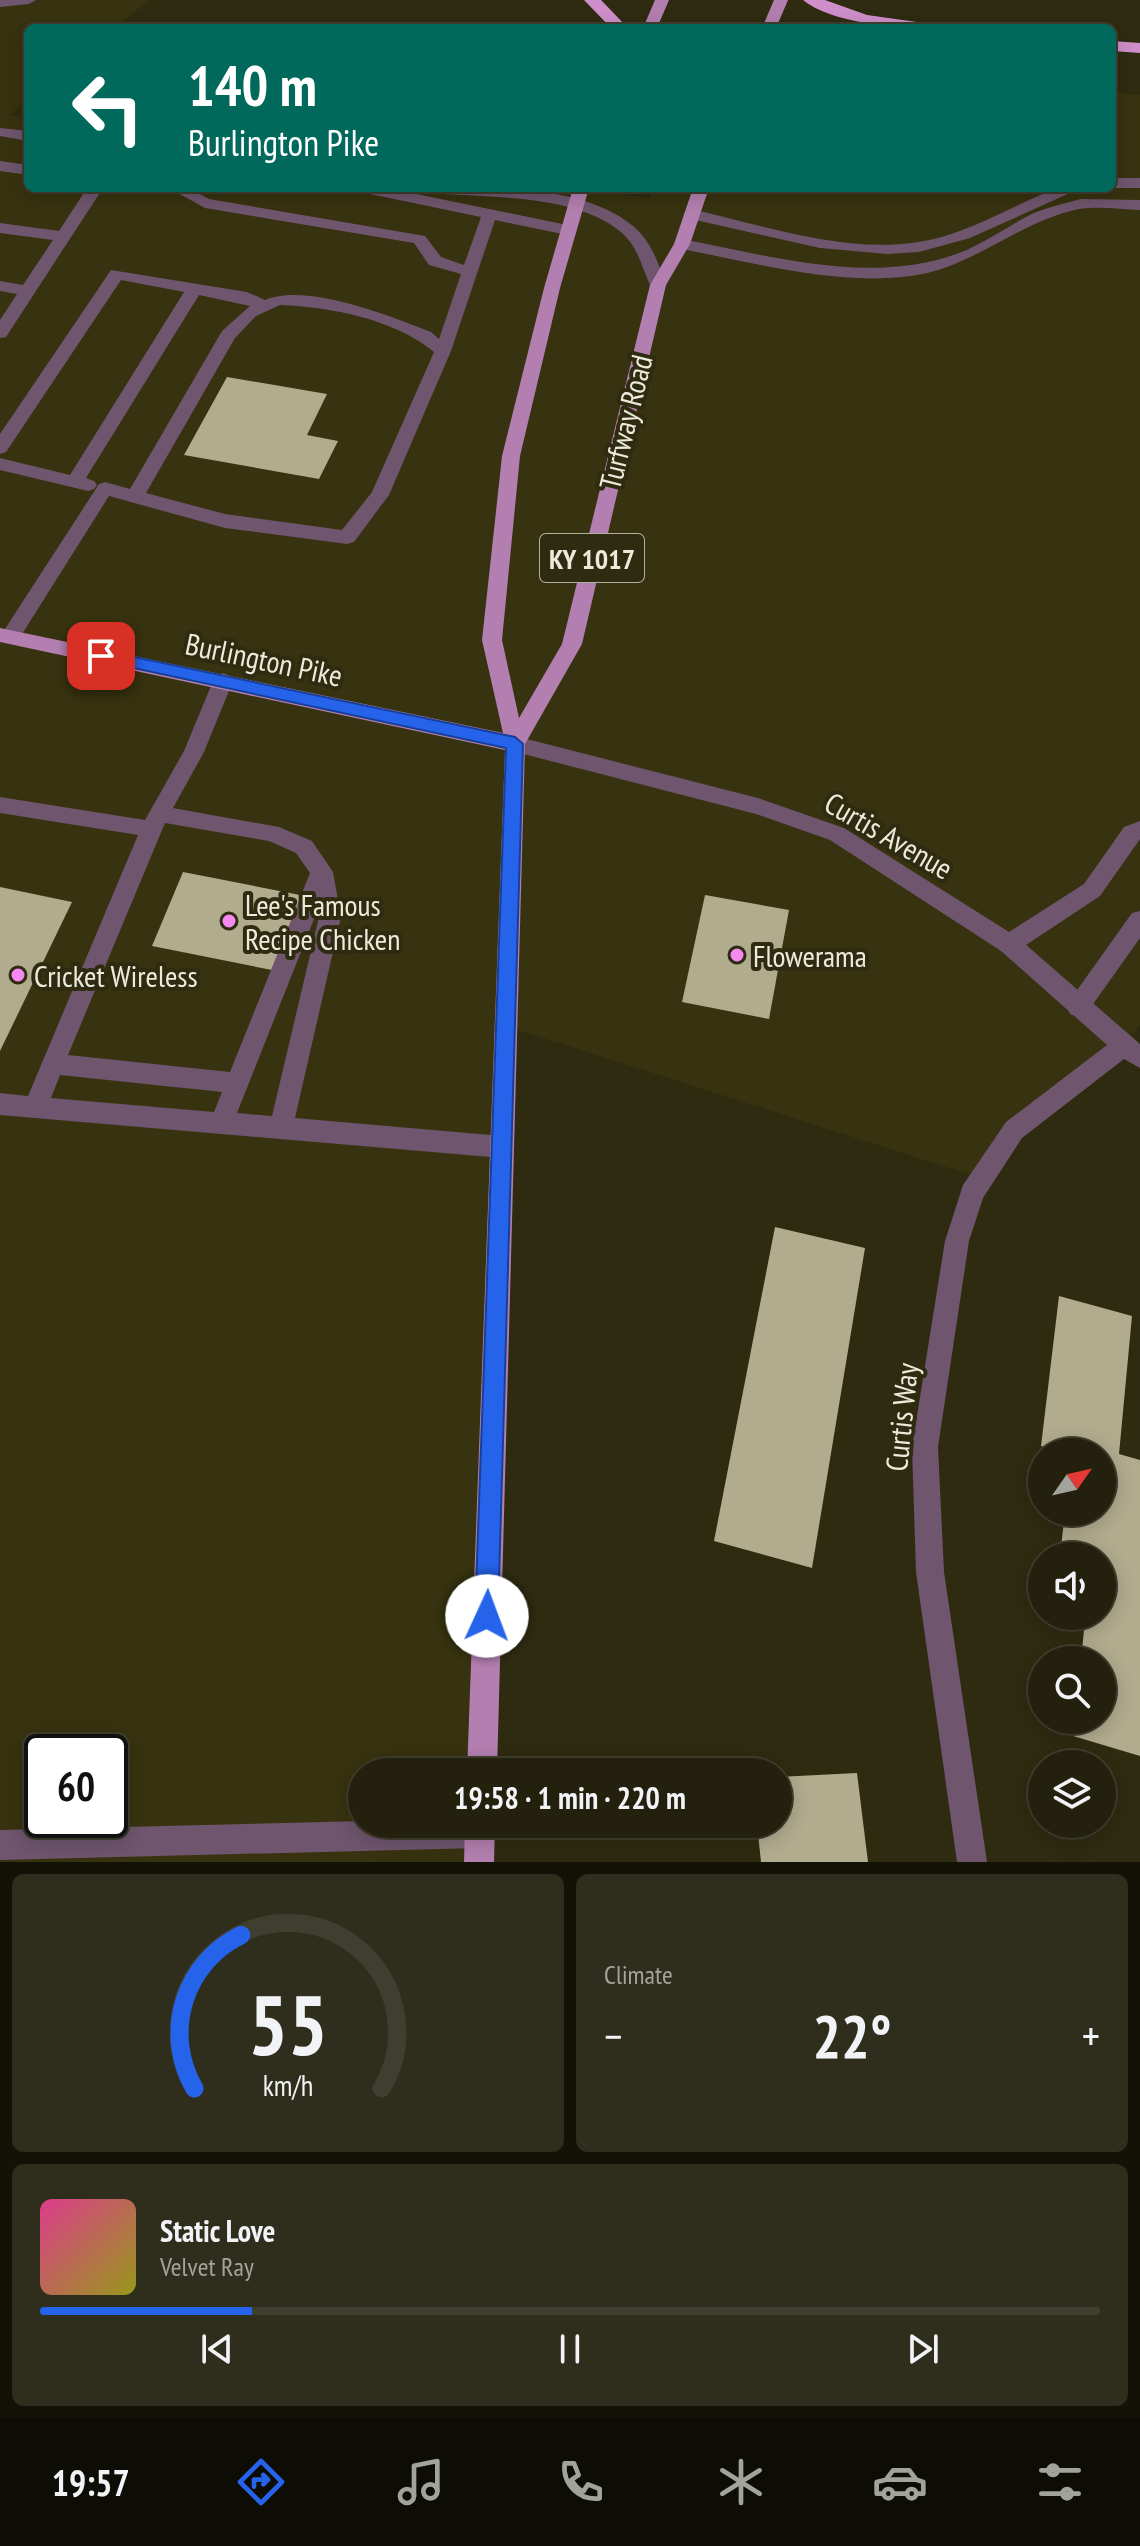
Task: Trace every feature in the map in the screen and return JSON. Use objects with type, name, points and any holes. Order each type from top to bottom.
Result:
[{"type":"highway","points":[[592,0],[616,24]]},
{"type":"highway","points":[[811,0],[864,19],[897,24]]},
{"type":"highway","points":[[1116,46],[1140,48]]},
{"type":"main road","points":[[652,24],[662,0]]},
{"type":"main road","points":[[771,24],[781,0]]},
{"type":"main road","name":"Turfway Road","points":[[515,744],[572,644],[658,285],[682,244],[699,192]]},
{"type":"main road","name":"Turfway Road","points":[[482,1758],[515,744],[492,640],[511,456],[578,195]]},
{"type":"main road","name":"Burlington Pike","points":[[5,636],[515,744]]},
{"type":"street","points":[[0,3],[29,0]]},
{"type":"street","points":[[0,132],[24,135]]},
{"type":"street","points":[[0,166],[24,169]]},
{"type":"street","points":[[1116,183],[1140,183]]},
{"type":"street","points":[[0,333],[92,192]]},
{"type":"street","points":[[184,192],[205,203],[419,239],[435,261],[471,272]]},
{"type":"street","points":[[437,192],[578,195],[628,230],[648,255],[658,285]]},
{"type":"street","points":[[437,192],[489,215],[567,230]]},
{"type":"street","points":[[691,214],[849,247],[891,249],[949,240],[1061,192]]},
{"type":"street","points":[[682,244],[801,267],[856,272],[911,271],[965,256],[1043,215],[1081,204],[1140,205]]},
{"type":"street","points":[[0,464],[105,488],[225,521],[347,537],[380,495],[443,351],[489,215]]},
{"type":"street","points":[[0,228],[64,237]]},
{"type":"street","points":[[0,448],[117,274],[247,297],[264,306]]},
{"type":"street","points":[[0,286],[28,291]]},
{"type":"street","points":[[75,482],[194,289]]},
{"type":"street","points":[[135,496],[228,335],[250,312],[278,300],[304,301],[370,314],[425,336],[443,351]]},
{"type":"street","points":[[5,636],[105,488]]},
{"type":"street","points":[[35,1107],[155,821],[194,752],[223,681]]},
{"type":"street","name":"Curtis Avenue","points":[[515,744],[758,806],[837,834],[1009,944],[1132,1052]]},
{"type":"street","points":[[0,805],[272,833],[304,847],[322,872],[330,917],[281,1128]]},
{"type":"street","points":[[1009,944],[1092,890],[1131,833],[1140,830]]},
{"type":"street","points":[[221,1123],[322,872]]},
{"type":"street","points":[[1078,1007],[1140,920]]},
{"type":"street","name":"Curtis Way","points":[[972,1862],[930,1572],[925,1447],[957,1241],[972,1193],[1014,1130],[1132,1052]]},
{"type":"street","points":[[53,1064],[236,1083]]},
{"type":"street","points":[[0,1104],[502,1147]]},
{"type":"street","points":[[0,1845],[100,1852],[220,1851],[480,1840]]},
{"type":"shaded area","points":[[0,0],[149,0],[120,24],[24,24],[24,103],[10,115],[24,117],[24,192],[604,192],[649,198],[652,192],[1116,192],[1116,92],[1140,95],[1140,1025],[1123,1046],[1014,1130],[984,1179],[506,1026],[482,1758],[348,1758],[348,1838],[480,1838],[479,1862],[0,1862]]},
{"type":"building","points":[[227,377],[327,394],[307,435],[338,441],[319,479],[184,455]]},
{"type":"building","name":"Lee's Famous Recipe Chicken","points":[[183,872],[305,896],[277,971],[152,946]]},
{"type":"building","name":"Cricket Wireless","points":[[0,887],[72,902],[0,1051]]},
{"type":"building","points":[[705,895],[789,910],[769,1019],[682,1002]]},
{"type":"building","points":[[775,1227],[865,1248],[812,1568],[714,1541]]},
{"type":"building","points":[[1059,1296],[1132,1316],[1119,1454],[1140,1460],[1140,1756],[1073,1736],[1116,1734],[1116,1646],[1082,1646],[1084,1630],[1116,1630],[1116,1542],[1062,1542],[1063,1526],[1116,1526],[1116,1438],[1042,1438]]},
{"type":"building","points":[[857,1773],[868,1862],[761,1862],[758,1838],[792,1838],[792,1776]]},
{"type":"place","name":"Lee's Famous Recipe Chicken","points":[[229,921]]},
{"type":"place","name":"Flowerama","points":[[737,955]]},
{"type":"place","name":"Cricket Wireless","points":[[18,975]]},
{"type":"route","points":[[101,656],[515,744],[487,1616]]}]
